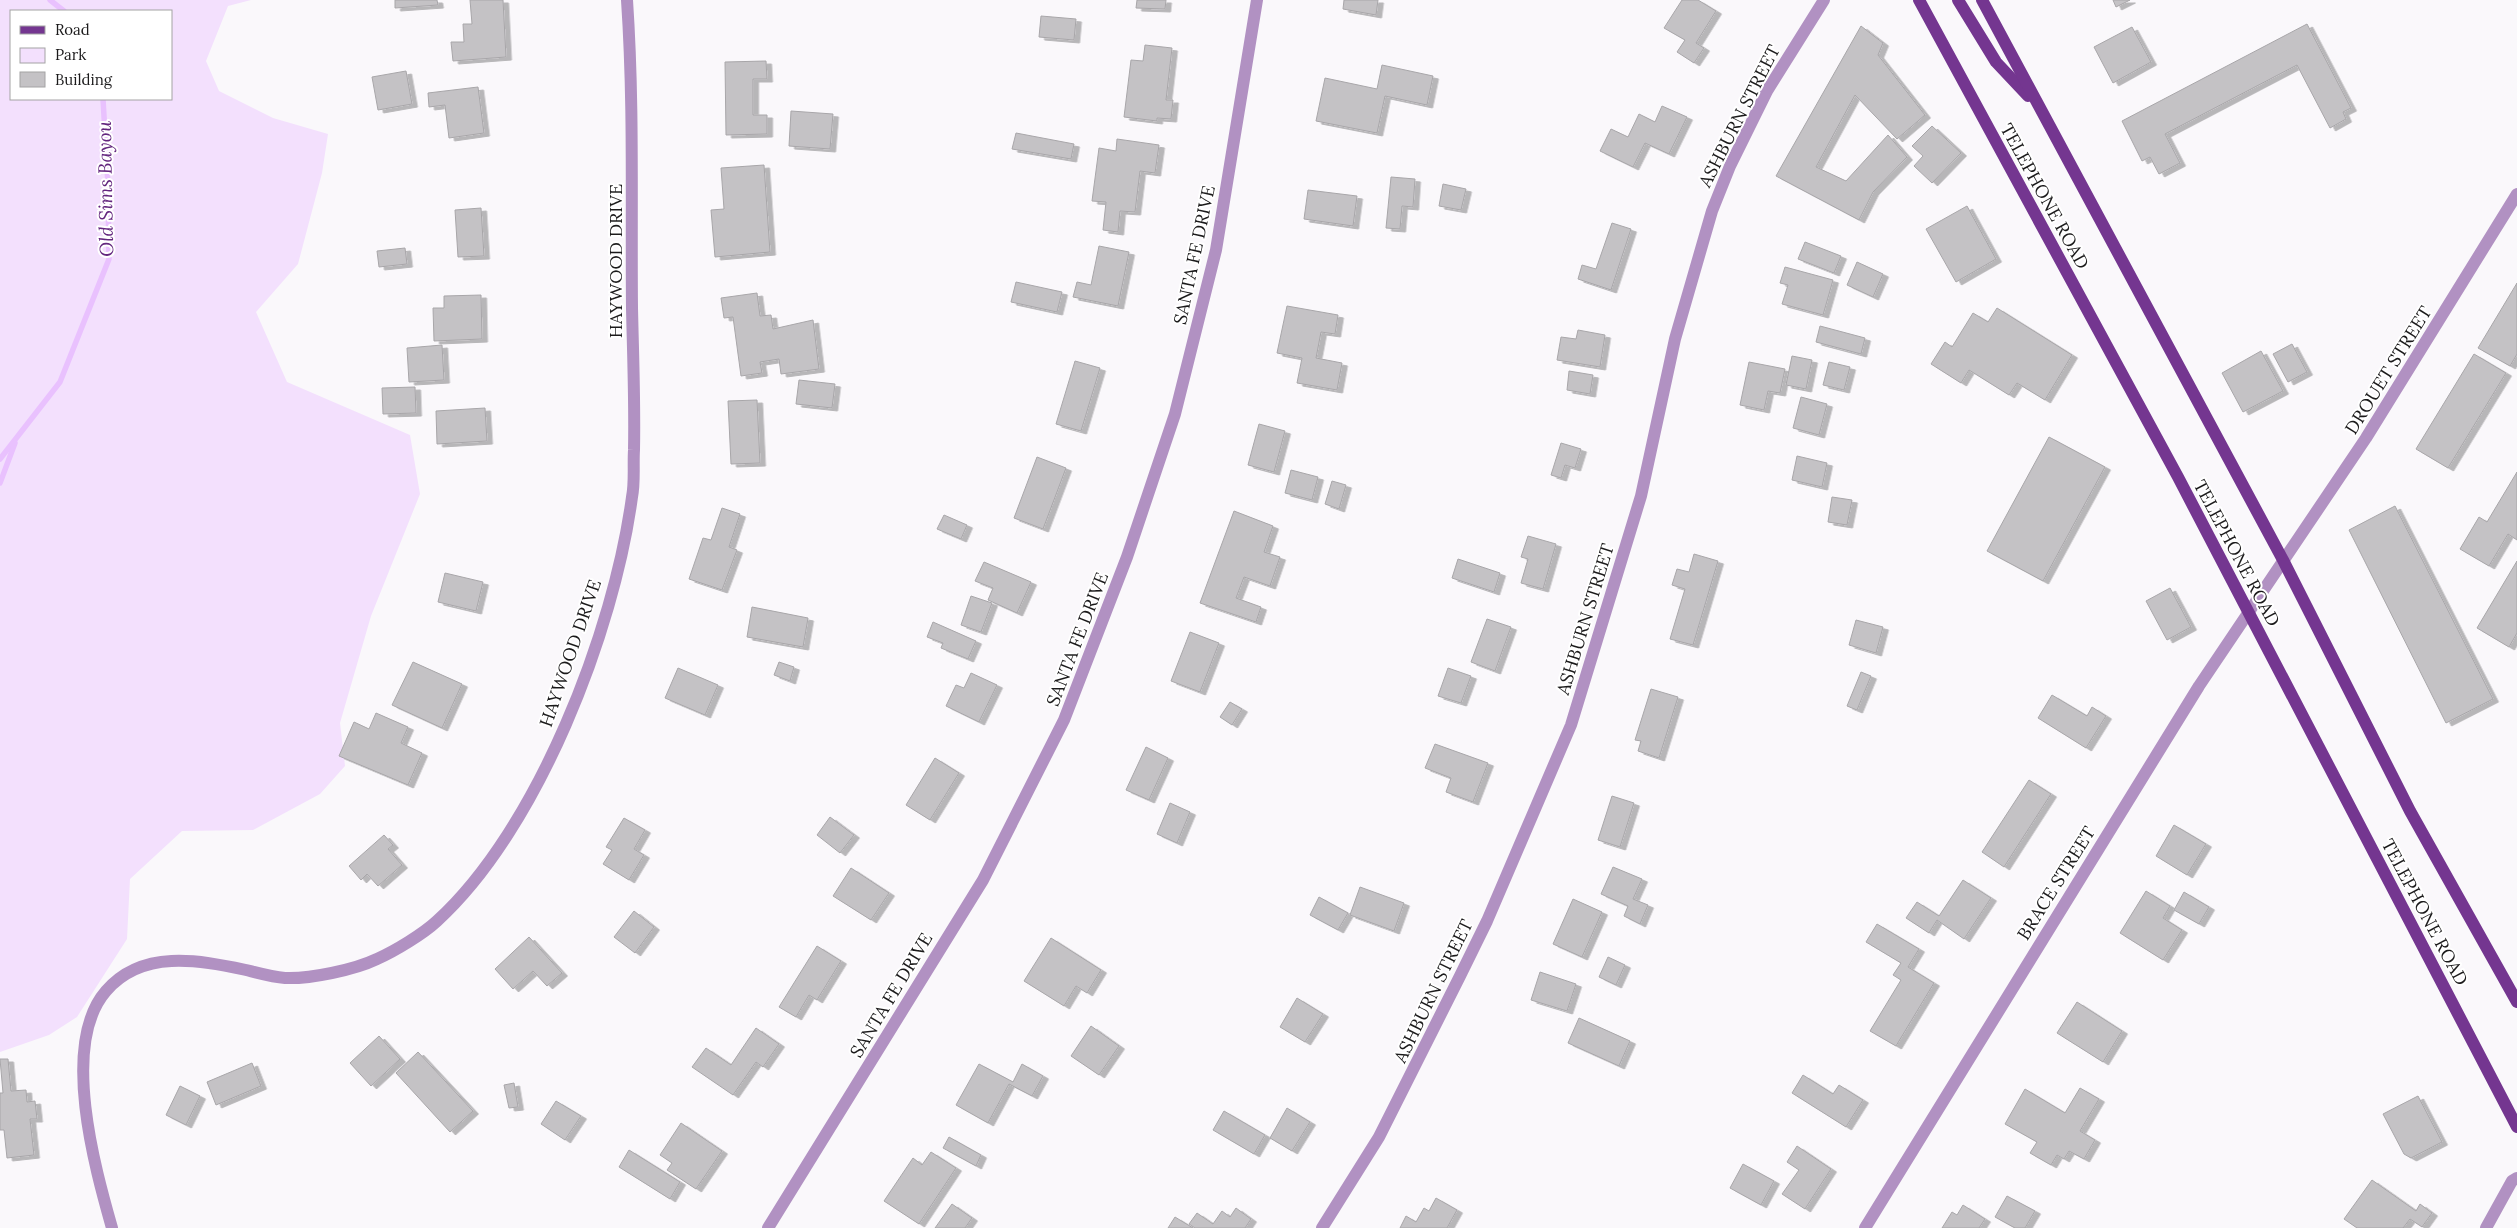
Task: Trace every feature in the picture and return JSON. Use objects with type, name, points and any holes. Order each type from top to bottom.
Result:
[{"type":"main road","name":"TELEPHONE ROAD","points":[[1918,0],[2248,612],[2517,1127]]},
{"type":"main road","points":[[1958,0],[1996,62],[2040,109]]},
{"type":"main road","name":"TELEPHONE ROAD","points":[[1982,0],[2283,560],[2410,811],[2517,1002]]},
{"type":"street","name":"HAYWOOD DRIVE","points":[[112,1228],[92,1155],[85,1106],[84,1060],[90,1021],[105,992],[134,967],[167,961],[216,964],[284,978],[330,973],[376,960],[383,956],[435,924],[488,864],[534,790],[573,709],[608,609],[633,495],[635,401],[632,268],[632,73],[627,0]]},
{"type":"street","name":"SANTA FE DRIVE","points":[[768,1228],[982,880],[1064,720],[1126,557],[1175,414],[1216,250],[1256,0]]},
{"type":"street","name":"ASHBURN STREET","points":[[1322,1228],[1379,1137],[1460,976],[1487,921],[1571,725],[1640,496],[1675,339],[1712,211],[1730,166],[1767,91],[1824,0]]},
{"type":"street","name":"DROUET STREET","points":[[2283,560],[2366,438],[2517,194]]},
{"type":"street","name":"BRACE STREET","points":[[1865,1228],[2104,838],[2283,560]]},
{"type":"street","points":[[2486,1228],[2512,1182],[2517,1178]]},
{"type":"green space","points":[[0,0],[251,0],[228,6],[206,61],[219,91],[273,118],[328,134],[322,173],[298,264],[256,312],[287,382],[410,435],[420,494],[371,616],[340,723],[345,766],[320,794],[253,830],[182,831],[130,879],[127,939],[77,1017],[49,1035],[0,1052]]},
{"type":"building","points":[[395,0],[437,0],[438,5],[395,8]]},
{"type":"building","points":[[470,0],[503,0],[506,57],[453,61],[451,42],[464,42],[463,24],[472,24]]},
{"type":"building","points":[[1137,0],[1166,0],[1165,9],[1136,8]]},
{"type":"building","points":[[1344,0],[1378,0],[1376,15],[1343,9]]},
{"type":"building","points":[[1682,0],[1698,0],[1716,11],[1696,43],[1704,48],[1694,63],[1677,52],[1685,40],[1664,28]]},
{"type":"building","points":[[2113,0],[2130,0],[2116,7]]},
{"type":"building","points":[[1041,16],[1076,19],[1074,40],[1039,37]]},
{"type":"building","points":[[2307,24],[2351,108],[2343,112],[2346,119],[2330,128],[2297,65],[2165,134],[2180,163],[2159,174],[2150,157],[2142,161],[2122,121]]},
{"type":"building","points":[[1861,26],[1883,43],[1878,55],[1925,115],[1897,139],[1855,95],[1816,167],[1846,181],[1888,135],[1907,157],[1873,192],[1859,220],[1776,176]]},
{"type":"building","points":[[2132,27],[2151,62],[2113,83],[2094,47]]},
{"type":"building","points":[[1145,45],[1172,48],[1166,100],[1173,100],[1171,119],[1157,118],[1157,121],[1124,117],[1131,60],[1143,61]]},
{"type":"building","points":[[766,61],[767,79],[753,79],[753,115],[767,115],[767,134],[726,135],[725,62]]},
{"type":"building","points":[[1382,65],[1433,76],[1427,105],[1385,96],[1377,133],[1316,121],[1325,78],[1377,89]]},
{"type":"building","points":[[406,71],[412,104],[378,110],[372,77]]},
{"type":"building","points":[[478,87],[484,133],[449,138],[445,105],[429,107],[428,93]]},
{"type":"building","points":[[1662,106],[1687,117],[1669,154],[1645,143],[1633,167],[1600,151],[1611,129],[1628,137],[1639,114],[1655,122]]},
{"type":"building","points":[[791,111],[833,114],[830,149],[789,146]]},
{"type":"building","points":[[1932,126],[1961,153],[1932,183],[1914,166],[1923,156],[1912,146]]},
{"type":"building","points":[[1016,133],[1074,144],[1071,159],[1012,149]]},
{"type":"building","points":[[1117,139],[1159,145],[1155,173],[1140,171],[1135,212],[1120,211],[1118,232],[1103,230],[1106,202],[1092,201],[1099,148],[1116,151]]},
{"type":"building","points":[[764,165],[770,252],[715,257],[711,210],[724,209],[721,168]]},
{"type":"building","points":[[1391,177],[1415,179],[1413,207],[1402,206],[1400,229],[1386,228]]},
{"type":"building","points":[[1443,184],[1466,189],[1461,210],[1439,206]]},
{"type":"building","points":[[1308,190],[1357,196],[1353,226],[1304,219]]},
{"type":"building","points":[[1967,206],[1996,259],[1956,282],[1926,229]]},
{"type":"building","points":[[481,208],[484,256],[458,257],[455,210]]},
{"type":"building","points":[[1612,223],[1631,229],[1611,290],[1578,279],[1582,265],[1596,269]]},
{"type":"building","points":[[1805,242],[1841,256],[1834,273],[1798,259]]},
{"type":"building","points":[[1099,246],[1129,252],[1118,306],[1073,297],[1077,282],[1091,285]]},
{"type":"building","points":[[405,248],[407,264],[379,267],[377,251]]},
{"type":"building","points":[[1857,262],[1883,274],[1873,297],[1847,285]]},
{"type":"building","points":[[1785,267],[1833,280],[1823,315],[1782,304],[1788,285],[1780,283]]},
{"type":"building","points":[[1016,282],[1062,292],[1057,312],[1011,302]]},
{"type":"building","points":[[2517,283],[2517,354],[2510,366],[2478,348]]},
{"type":"building","points":[[757,293],[760,316],[771,315],[773,329],[813,320],[819,369],[781,374],[779,359],[760,362],[762,373],[741,376],[733,317],[724,318],[721,298]]},
{"type":"building","points":[[481,295],[482,339],[434,341],[433,308],[444,308],[444,296]]},
{"type":"building","points":[[1287,306],[1338,315],[1335,334],[1321,332],[1316,358],[1342,363],[1337,390],[1297,383],[1302,358],[1277,353]]},
{"type":"building","points":[[1997,308],[2072,355],[2045,400],[2017,383],[2009,395],[1969,370],[1961,383],[1931,364],[1945,342],[1952,347],[1973,313],[1988,322]]},
{"type":"building","points":[[1820,326],[1865,338],[1861,354],[1816,342]]},
{"type":"building","points":[[1578,330],[1605,335],[1600,367],[1557,360],[1561,337],[1576,339]]},
{"type":"building","points":[[2292,344],[2307,372],[2288,382],[2273,354]]},
{"type":"building","points":[[442,345],[444,380],[409,382],[407,348]]},
{"type":"building","points":[[2261,351],[2283,391],[2243,412],[2222,373]]},
{"type":"building","points":[[2474,354],[2506,373],[2448,468],[2416,449]]},
{"type":"building","points":[[1792,356],[1812,360],[1806,389],[1786,385]]},
{"type":"building","points":[[1075,361],[1100,368],[1081,431],[1056,424]]},
{"type":"building","points":[[1749,362],[1785,369],[1780,393],[1768,391],[1764,410],[1740,405]]},
{"type":"building","points":[[1829,362],[1850,367],[1844,390],[1823,385]]},
{"type":"building","points":[[1569,371],[1593,375],[1590,394],[1567,390]]},
{"type":"building","points":[[799,380],[835,384],[832,408],[796,404]]},
{"type":"building","points":[[415,387],[416,413],[383,414],[382,388]]},
{"type":"building","points":[[1801,397],[1827,404],[1819,435],[1793,428]]},
{"type":"building","points":[[757,400],[760,463],[731,464],[728,401]]},
{"type":"building","points":[[485,408],[487,441],[437,444],[436,411]]},
{"type":"building","points":[[1259,424],[1285,431],[1274,472],[1248,465]]},
{"type":"building","points":[[2049,437],[2105,467],[2043,581],[1987,551]]},
{"type":"building","points":[[1561,443],[1581,449],[1575,468],[1565,465],[1561,478],[1551,475]]},
{"type":"building","points":[[1797,456],[1827,463],[1822,487],[1792,480]]},
{"type":"building","points":[[1037,457],[1066,468],[1043,529],[1014,518]]},
{"type":"building","points":[[1291,470],[1318,477],[1312,500],[1285,493]]},
{"type":"building","points":[[2517,472],[2517,540],[2508,534],[2489,566],[2460,549],[2479,517],[2487,522]]},
{"type":"building","points":[[1332,481],[1346,485],[1339,509],[1325,504]]},
{"type":"building","points":[[1832,497],[1852,500],[1847,525],[1828,522]]},
{"type":"building","points":[[2395,506],[2493,699],[2446,723],[2349,530]]},
{"type":"building","points":[[722,508],[740,514],[729,547],[737,550],[722,590],[689,579],[703,538],[711,540]]},
{"type":"building","points":[[1234,511],[1273,526],[1264,552],[1280,557],[1270,586],[1244,577],[1236,598],[1261,607],[1256,622],[1200,603]]},
{"type":"building","points":[[944,515],[967,525],[961,539],[937,529]]},
{"type":"building","points":[[1528,536],[1556,544],[1543,589],[1521,583],[1528,559],[1521,557]]},
{"type":"building","points":[[1694,554],[1718,561],[1693,645],[1670,639],[1685,589],[1672,585],[1677,569],[1689,572]]},
{"type":"building","points":[[1458,559],[1500,573],[1494,592],[1452,578]]},
{"type":"building","points":[[2517,561],[2517,633],[2509,647],[2477,628]]},
{"type":"building","points":[[984,562],[1031,582],[1017,613],[988,600],[993,588],[975,581]]},
{"type":"building","points":[[445,573],[483,582],[476,611],[438,602]]},
{"type":"building","points":[[2170,588],[2191,627],[2167,640],[2146,601]]},
{"type":"building","points":[[971,596],[992,603],[981,632],[961,625]]},
{"type":"building","points":[[752,607],[808,618],[803,647],[747,637]]},
{"type":"building","points":[[1487,619],[1511,627],[1495,671],[1471,662]]},
{"type":"building","points":[[1856,620],[1883,627],[1876,653],[1849,645]]},
{"type":"building","points":[[933,622],[976,641],[968,659],[941,648],[943,643],[927,637]]},
{"type":"building","points":[[1190,632],[1219,643],[1200,692],[1171,681]]},
{"type":"building","points":[[413,662],[462,684],[442,728],[392,705]]},
{"type":"building","points":[[779,662],[794,667],[790,681],[774,675]]},
{"type":"building","points":[[678,668],[718,685],[705,715],[665,698]]},
{"type":"building","points":[[1448,668],[1471,676],[1461,703],[1438,696]]},
{"type":"building","points":[[1861,672],[1871,676],[1857,710],[1847,706]]},
{"type":"building","points":[[971,673],[997,685],[979,722],[946,706],[956,685],[964,688]]},
{"type":"building","points":[[1651,689],[1678,697],[1659,758],[1638,751],[1641,741],[1635,740]]},
{"type":"building","points":[[2052,695],[2087,716],[2092,707],[2106,716],[2086,748],[2038,718]]},
{"type":"building","points":[[1230,702],[1242,709],[1232,725],[1220,717]]},
{"type":"building","points":[[376,713],[408,727],[401,743],[422,753],[408,785],[339,756],[354,722],[369,729]]},
{"type":"building","points":[[1435,744],[1488,763],[1473,802],[1446,792],[1451,778],[1425,768]]},
{"type":"building","points":[[1146,747],[1168,758],[1149,800],[1126,790]]},
{"type":"building","points":[[935,758],[959,773],[930,820],[906,805]]},
{"type":"building","points":[[2029,780],[2051,794],[2004,867],[1982,852]]},
{"type":"building","points":[[1612,796],[1634,803],[1620,847],[1598,840]]},
{"type":"building","points":[[1170,803],[1190,812],[1177,843],[1157,834]]},
{"type":"building","points":[[830,817],[854,835],[840,853],[817,835]]},
{"type":"building","points":[[624,818],[645,830],[634,849],[644,855],[629,880],[603,864],[612,850],[606,847]]},
{"type":"building","points":[[2174,825],[2206,844],[2187,875],[2156,856]]},
{"type":"building","points":[[384,835],[393,845],[388,849],[402,865],[378,886],[367,874],[361,880],[349,866]]},
{"type":"building","points":[[1613,867],[1642,879],[1633,899],[1648,905],[1640,924],[1624,916],[1628,906],[1601,894]]},
{"type":"building","points":[[851,868],[889,893],[871,920],[833,896]]},
{"type":"building","points":[[1963,880],[1991,898],[1964,939],[1937,920],[1929,933],[1906,918],[1917,902],[1939,916]]},
{"type":"building","points":[[1360,887],[1404,903],[1394,931],[1350,915]]},
{"type":"building","points":[[2146,891],[2170,906],[2163,918],[2182,930],[2163,960],[2120,933]]},
{"type":"building","points":[[2184,892],[2209,907],[2199,924],[2174,910]]},
{"type":"building","points":[[1319,897],[1348,913],[1338,930],[1310,915]]},
{"type":"building","points":[[1573,899],[1602,912],[1582,957],[1553,944]]},
{"type":"building","points":[[634,911],[654,927],[635,953],[614,937]]},
{"type":"building","points":[[1877,924],[1919,949],[1908,967],[1934,983],[1896,1046],[1870,1031],[1901,980],[1893,975],[1901,963],[1866,942]]},
{"type":"building","points":[[529,937],[562,973],[547,986],[533,971],[513,989],[495,969]]},
{"type":"building","points":[[1051,938],[1101,970],[1087,993],[1076,986],[1064,1006],[1024,981]]},
{"type":"building","points":[[817,946],[841,961],[817,1000],[809,995],[796,1017],[779,1007]]},
{"type":"building","points":[[1608,957],[1625,965],[1616,985],[1599,977]]},
{"type":"building","points":[[1540,972],[1576,984],[1567,1011],[1531,1000]]},
{"type":"building","points":[[1297,998],[1323,1014],[1305,1042],[1280,1027]]},
{"type":"building","points":[[2077,1002],[2122,1031],[2103,1062],[2057,1033]]},
{"type":"building","points":[[1579,1018],[1630,1041],[1619,1066],[1568,1043]]},
{"type":"building","points":[[1091,1026],[1119,1046],[1099,1075],[1071,1056]]},
{"type":"building","points":[[756,1028],[779,1044],[763,1067],[756,1062],[733,1095],[692,1067],[706,1048],[731,1065]]},
{"type":"building","points":[[379,1036],[400,1059],[371,1086],[350,1063]]},
{"type":"building","points":[[418,1052],[473,1111],[450,1132],[396,1073]]},
{"type":"building","points":[[0,1059],[8,1059],[11,1091],[26,1090],[27,1102],[35,1101],[37,1119],[30,1119],[34,1155],[7,1158],[4,1130],[0,1130],[0,1093],[3,1093]]},
{"type":"building","points":[[252,1063],[261,1086],[216,1105],[207,1082]]},
{"type":"building","points":[[979,1064],[1013,1082],[1022,1064],[1043,1076],[1032,1096],[1009,1084],[988,1123],[956,1105]]},
{"type":"building","points":[[1803,1075],[1833,1094],[1839,1085],[1863,1100],[1846,1127],[1792,1093]]},
{"type":"building","points":[[514,1083],[518,1107],[509,1108],[504,1085]]},
{"type":"building","points":[[180,1086],[200,1096],[186,1125],[166,1115]]},
{"type":"building","points":[[2080,1088],[2099,1099],[2080,1131],[2095,1140],[2084,1159],[2069,1151],[2064,1159],[2057,1155],[2051,1165],[2030,1153],[2037,1142],[2005,1124],[2025,1089],[2065,1113]]},
{"type":"building","points":[[2418,1096],[2442,1142],[2411,1158],[2404,1154],[2383,1114]]},
{"type":"building","points":[[556,1101],[581,1116],[565,1140],[541,1124]]},
{"type":"building","points":[[1287,1108],[1310,1122],[1292,1151],[1270,1138]]},
{"type":"building","points":[[1224,1111],[1265,1135],[1254,1154],[1213,1130]]},
{"type":"building","points":[[681,1123],[722,1151],[696,1189],[667,1170],[672,1163],[660,1155]]},
{"type":"building","points":[[949,1137],[981,1155],[976,1166],[943,1148]]},
{"type":"building","points":[[1797,1146],[1831,1169],[1805,1209],[1782,1194],[1799,1170],[1787,1162]]},
{"type":"building","points":[[629,1150],[680,1182],[670,1199],[619,1167]]},
{"type":"building","points":[[931,1152],[956,1168],[919,1224],[884,1201],[913,1158],[922,1165]]},
{"type":"building","points":[[1743,1164],[1774,1181],[1761,1205],[1730,1188]]},
{"type":"building","points":[[2372,1180],[2416,1211],[2420,1204],[2432,1213],[2422,1227],[2410,1219],[2403,1228],[2357,1228],[2344,1219]]},
{"type":"building","points":[[2007,1196],[2035,1211],[2025,1228],[2015,1228],[1995,1217]]},
{"type":"building","points":[[1436,1198],[1457,1210],[1447,1228],[1400,1228],[1406,1216],[1416,1222],[1424,1208],[1429,1211]]},
{"type":"building","points":[[952,1204],[972,1218],[965,1228],[935,1228]]},
{"type":"building","points":[[1963,1205],[1985,1219],[1979,1228],[1942,1228],[1952,1212],[1957,1215]]},
{"type":"building","points":[[1236,1208],[1251,1219],[1245,1228],[1195,1228],[1189,1224],[1197,1213],[1213,1224],[1222,1211],[1230,1217]]},
{"type":"building","points":[[1175,1217],[1193,1228],[1168,1228]]},
{"type":"waterway","name":"Old Sims Bayou","points":[[50,0],[63,10]]},
{"type":"waterway","name":"Old Sims Bayou","points":[[0,459],[60,382],[109,259],[108,185],[103,100]]},
{"type":"waterway","points":[[0,483],[15,443]]}]
